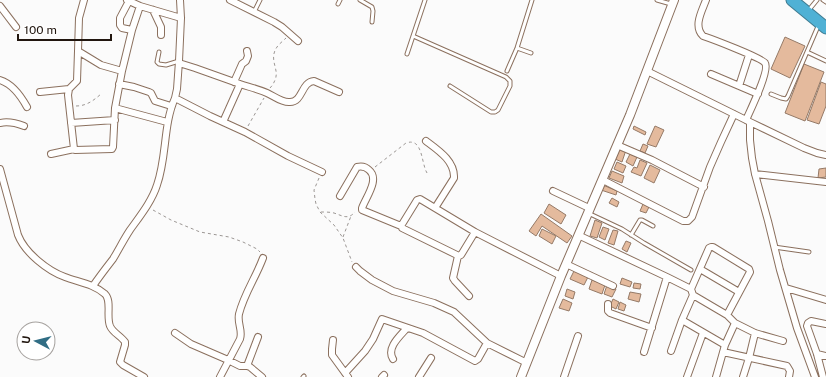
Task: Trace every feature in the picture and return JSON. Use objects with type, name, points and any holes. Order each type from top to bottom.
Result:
[{"type":"highway","points":[[792,0],[824,24]]},
{"type":"street","points":[[74,149],[68,95],[69,89],[77,81],[78,18],[84,0]]},
{"type":"street","points":[[93,286],[112,260],[146,206],[157,186],[162,170],[168,122],[177,89],[181,18],[180,0]]},
{"type":"street","points":[[230,0],[274,22],[290,33],[298,41]]},
{"type":"street","points":[[706,0],[698,26],[701,33],[704,36],[763,61],[766,65],[766,71],[748,121],[752,158],[774,247],[797,328],[815,377]]},
{"type":"street","points":[[132,30],[122,28],[120,25],[120,18],[128,1],[181,18]]},
{"type":"street","points":[[521,377],[561,276],[647,72],[673,2]]},
{"type":"street","points":[[0,6],[16,27]]},
{"type":"street","points":[[51,154],[74,149],[112,149],[114,147],[115,108],[119,84],[132,30],[140,6]]},
{"type":"street","points":[[153,10],[161,27],[161,35]]},
{"type":"street","points":[[78,51],[101,65],[122,71]]},
{"type":"street","points":[[222,122],[237,83],[242,64],[246,62],[248,56],[247,51]]},
{"type":"street","points":[[739,86],[749,55]]},
{"type":"street","points":[[179,62],[267,93],[285,102],[292,102],[298,98],[307,84],[311,81],[340,92]]},
{"type":"street","points":[[647,72],[804,148],[826,155]]},
{"type":"street","points":[[711,74],[758,94]]},
{"type":"street","points":[[0,80],[7,83],[18,92],[28,107]]},
{"type":"street","points":[[119,84],[149,92],[155,101],[172,106]]},
{"type":"street","points":[[40,92],[69,89]]},
{"type":"street","points":[[175,98],[322,172]]},
{"type":"street","points":[[115,108],[168,122]]},
{"type":"street","points":[[602,180],[685,222],[692,218],[716,154],[734,114]]},
{"type":"street","points":[[71,123],[115,120]]},
{"type":"street","points":[[0,123],[6,121],[24,126]]},
{"type":"street","points":[[426,141],[445,156],[454,173],[454,178],[435,208]]},
{"type":"street","points":[[617,145],[652,160],[704,187]]},
{"type":"street","points":[[340,196],[357,167],[365,167],[370,171],[374,179],[362,210],[401,226],[402,228],[458,256]]},
{"type":"street","points":[[0,169],[18,236],[23,245],[41,263],[54,272],[64,277],[93,286],[106,295],[108,299],[110,326],[113,331],[125,342],[120,362],[144,377]]},
{"type":"street","points":[[755,174],[826,182]]},
{"type":"street","points":[[553,191],[589,210]]},
{"type":"street","points":[[401,226],[418,199],[420,199],[475,232],[561,276]]},
{"type":"street","points":[[469,296],[453,278],[458,256],[461,255],[475,232]]},
{"type":"street","points":[[578,235],[667,277],[692,292],[726,315],[735,323],[755,333],[783,341]]},
{"type":"street","points":[[671,352],[700,269],[709,248],[713,247],[750,270],[726,315]]},
{"type":"street","points":[[220,377],[240,339],[241,334],[238,316],[242,302],[261,265],[263,258]]},
{"type":"street","points":[[566,264],[613,286]]},
{"type":"street","points":[[356,267],[370,278],[393,292],[434,303],[454,312],[487,343],[527,363]]},
{"type":"street","points":[[700,269],[739,292]]},
{"type":"street","points":[[644,352],[667,277]]},
{"type":"street","points":[[786,288],[826,300]]},
{"type":"street","points":[[608,304],[608,311],[610,314],[652,328]]},
{"type":"street","points":[[333,340],[332,355],[346,375],[373,339],[382,319],[423,333],[476,361],[487,343]]},
{"type":"street","points":[[682,320],[725,345]]},
{"type":"street","points":[[823,377],[807,324],[812,321],[826,324]]},
{"type":"street","points":[[716,377],[725,345],[735,323]]},
{"type":"street","points":[[393,359],[390,355],[393,345],[407,328]]},
{"type":"street","points":[[175,333],[191,344],[240,366],[250,367],[262,377]]},
{"type":"street","points":[[687,377],[703,333]]},
{"type":"street","points":[[743,377],[755,333]]},
{"type":"street","points":[[564,377],[578,336]]},
{"type":"street","points":[[247,366],[258,337]]},
{"type":"street","points":[[723,352],[787,366],[790,371],[789,377]]},
{"type":"street","points":[[816,354],[826,356]]},
{"type":"street","points":[[419,377],[431,358]]},
{"type":"lane","points":[[254,12],[260,0]]},
{"type":"lane","points":[[360,0],[372,7],[372,22]]},
{"type":"lane","points":[[407,54],[425,0]]},
{"type":"lane","points":[[507,71],[532,0]]},
{"type":"lane","points":[[657,0],[673,2]]},
{"type":"lane","points":[[807,12],[817,0]]},
{"type":"lane","points":[[771,94],[786,99],[807,52],[824,24]]},
{"type":"lane","points":[[413,36],[506,77],[510,81],[510,86],[498,110],[495,112],[491,112],[450,86]]},
{"type":"lane","points":[[516,48],[530,53]]},
{"type":"lane","points":[[159,52],[159,64],[166,65],[179,62]]},
{"type":"lane","points":[[807,52],[826,61]]},
{"type":"lane","points":[[589,210],[692,270]]},
{"type":"lane","points":[[631,235],[640,220],[653,226]]},
{"type":"lane","points":[[774,247],[809,252]]},
{"type":"path","points":[[245,132],[276,79],[276,71],[273,61],[276,48],[290,33]]},
{"type":"path","points":[[69,107],[87,104],[94,101],[101,94]]},
{"type":"path","points":[[370,171],[406,143],[411,141],[414,142],[420,150],[424,169],[427,173]]},
{"type":"path","points":[[322,172],[314,190],[314,199],[320,212],[334,225],[343,238],[352,262],[356,267]]},
{"type":"path","points":[[146,206],[171,220],[200,232],[229,237],[243,242],[262,254],[263,258]]},
{"type":"path","points":[[343,238],[351,216],[358,208]]},
{"type":"path","points":[[320,212],[330,212],[346,217],[351,216]]},
{"type":"building","points":[[785,37],[805,46],[790,78],[771,69]]},
{"type":"building","points":[[804,64],[824,72],[805,121],[785,113]]},
{"type":"building","points":[[821,82],[826,84],[826,106],[819,124],[807,120]]},
{"type":"building","points":[[634,126],[646,132],[645,135],[633,129]]},
{"type":"building","points":[[655,126],[664,130],[656,147],[647,144]]},
{"type":"building","points":[[643,144],[648,146],[645,153],[640,151]]},
{"type":"building","points":[[620,148],[626,150],[622,162],[615,159]]},
{"type":"building","points":[[630,154],[637,157],[633,166],[626,162]]},
{"type":"building","points":[[640,160],[647,163],[641,176],[631,172],[634,167],[637,168]]},
{"type":"building","points":[[617,162],[626,166],[623,173],[614,169]]},
{"type":"building","points":[[650,165],[660,170],[654,183],[644,178]]},
{"type":"building","points":[[826,168],[826,177],[818,178],[819,169]]},
{"type":"building","points":[[612,171],[624,176],[622,183],[609,178]]},
{"type":"building","points":[[603,185],[617,191],[616,195],[601,190]]},
{"type":"building","points":[[612,198],[619,202],[617,207],[609,203]]},
{"type":"building","points":[[549,204],[566,215],[561,224],[544,213]]},
{"type":"building","points":[[643,204],[649,207],[646,213],[640,211]]},
{"type":"building","points":[[541,214],[572,236],[567,243],[542,226],[536,236],[529,231]]},
{"type":"building","points":[[595,220],[602,223],[597,238],[590,236]]},
{"type":"building","points":[[603,227],[609,229],[605,240],[599,237]]},
{"type":"building","points":[[542,229],[556,236],[552,244],[539,236]]},
{"type":"building","points":[[613,230],[618,231],[614,245],[608,243]]},
{"type":"building","points":[[626,241],[631,243],[627,252],[622,249]]},
{"type":"building","points":[[574,271],[588,277],[584,285],[570,279]]},
{"type":"building","points":[[622,278],[632,282],[630,287],[620,284]]},
{"type":"building","points":[[592,280],[605,285],[602,294],[589,289]]},
{"type":"building","points":[[634,283],[641,284],[640,289],[633,288]]},
{"type":"building","points":[[607,285],[616,289],[612,297],[604,294]]},
{"type":"building","points":[[567,289],[575,292],[573,299],[565,296]]},
{"type":"building","points":[[630,292],[641,294],[639,302],[628,299]]},
{"type":"building","points":[[563,299],[572,303],[569,311],[559,308]]},
{"type":"building","points":[[613,299],[619,302],[616,309],[610,306]]},
{"type":"building","points":[[620,302],[626,305],[624,311],[618,309]]}]
